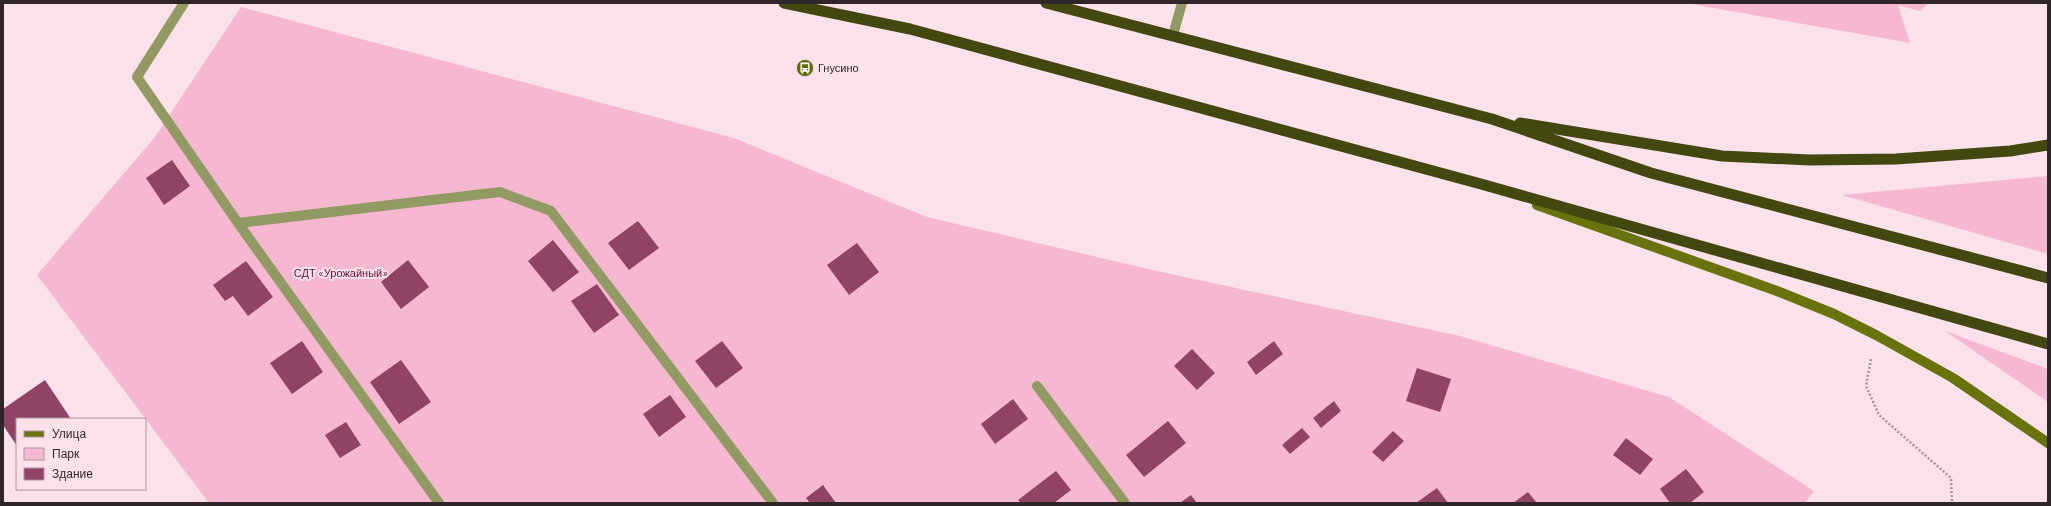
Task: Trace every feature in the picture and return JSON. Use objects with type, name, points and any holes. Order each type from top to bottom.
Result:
[{"type":"highway","points":[[784,3],[910,29],[1481,184],[2048,344]]},
{"type":"highway","points":[[1046,3],[1492,118],[1651,173],[2048,278]]},
{"type":"highway","points":[[1492,118],[1722,156],[1810,160],[1904,159],[2010,151],[2048,145]]},
{"type":"main road","points":[[1481,184],[1777,291],[1834,314],[1876,335],[1953,378],[2048,443]]},
{"type":"street","points":[[184,3],[137,77],[238,223],[439,503]]},
{"type":"street","points":[[1173,35],[1182,3]]},
{"type":"street","points":[[238,223],[500,192],[551,211],[773,503]]},
{"type":"street","points":[[1037,386],[1125,503]]},
{"type":"path","points":[[1876,335],[1866,386],[1879,415],[1951,478],[1952,503]]},
{"type":"green space","points":[[1686,3],[1929,3],[1920,11],[1898,5],[1910,43]]},
{"type":"green space","name":"СДТ «Урожайный»","points":[[241,7],[734,138],[927,217],[1157,271],[1460,336],[1669,397],[1814,491],[1805,503],[209,503],[37,275],[155,137]]},
{"type":"green space","points":[[2048,176],[2048,254],[1842,195]]},
{"type":"green space","points":[[1945,331],[2048,369],[2048,402]]},
{"type":"building","points":[[172,160],[190,186],[164,205],[146,178]]},
{"type":"building","points":[[638,221],[659,248],[629,270],[608,243]]},
{"type":"building","points":[[553,240],[579,272],[553,292],[528,261]]},
{"type":"building","points":[[857,243],[879,272],[849,295],[827,265]]},
{"type":"building","points":[[408,260],[429,287],[401,309],[381,282]]},
{"type":"building","points":[[246,261],[273,297],[248,316],[233,296],[225,301],[213,285]]},
{"type":"building","points":[[597,284],[619,315],[594,333],[571,301]]},
{"type":"building","points":[[302,341],[323,372],[292,394],[270,363]]},
{"type":"building","points":[[722,341],[743,368],[716,388],[695,361]]},
{"type":"building","points":[[1274,341],[1283,354],[1256,375],[1247,362]]},
{"type":"building","points":[[1192,349],[1215,373],[1197,390],[1174,366]]},
{"type":"building","points":[[401,360],[431,402],[399,424],[370,382]]},
{"type":"building","points":[[1417,368],[1451,379],[1440,412],[1406,401]]},
{"type":"building","points":[[45,380],[70,418],[16,418],[16,444],[3,425],[3,409]]},
{"type":"building","points":[[670,395],[686,417],[659,437],[643,414]]},
{"type":"building","points":[[1013,399],[1028,419],[995,444],[981,424]]},
{"type":"building","points":[[1334,401],[1341,411],[1321,428],[1313,418]]},
{"type":"building","points":[[1168,421],[1186,443],[1144,477],[1126,455]]},
{"type":"building","points":[[346,422],[361,445],[340,458],[325,435]]},
{"type":"building","points":[[1302,428],[1310,437],[1290,454],[1282,445]]},
{"type":"building","points":[[1393,431],[1404,441],[1383,462],[1372,452]]},
{"type":"building","points":[[1626,438],[1653,459],[1640,475],[1613,455]]},
{"type":"building","points":[[1686,469],[1704,492],[1690,503],[1670,503],[1660,489]]},
{"type":"building","points":[[1056,471],[1071,490],[1054,503],[1021,503],[1018,500]]},
{"type":"building","points":[[823,485],[836,503],[810,503],[806,498]]},
{"type":"building","points":[[1437,488],[1448,503],[1416,503]]},
{"type":"building","points":[[1528,492],[1537,503],[1513,503]]},
{"type":"building","points":[[1191,495],[1197,503],[1180,503]]},
{"type":"place","name":"Гнусино","points":[[805,68]]}]
